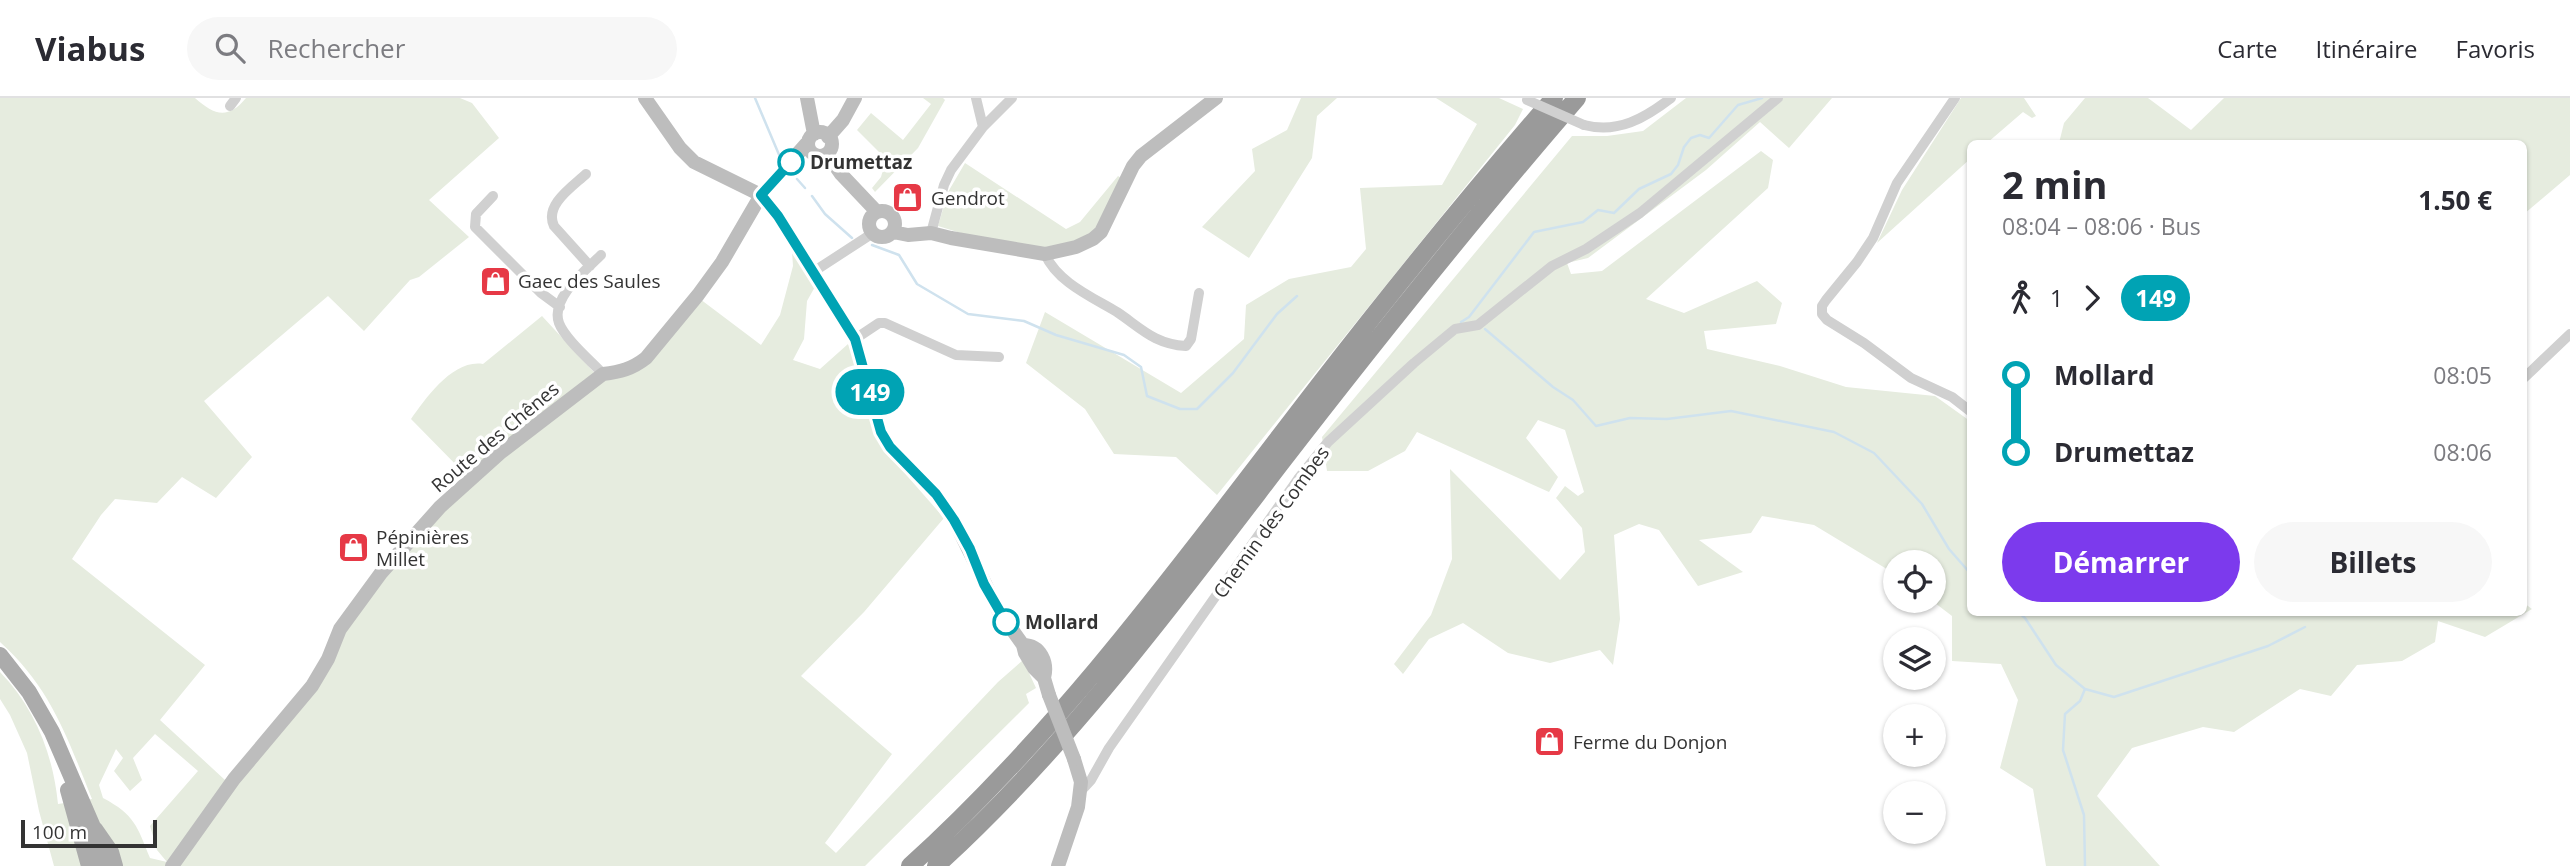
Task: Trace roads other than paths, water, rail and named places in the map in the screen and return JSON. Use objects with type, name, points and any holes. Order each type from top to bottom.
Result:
[{"type":"highway","points":[[910,866],[992,786],[1087,680],[1162,590],[1398,284],[1554,98]]},
{"type":"highway","points":[[936,866],[1035,767],[1109,682],[1419,286],[1577,98]]},
{"type":"main road","points":[[0,655],[33,698],[57,743],[108,866]]},
{"type":"main road","points":[[57,743],[87,866]]},
{"type":"main road","points":[[93,827],[99,866]]},
{"type":"main road","points":[[93,827],[111,852],[115,866]]},
{"type":"street","points":[[645,98],[680,148],[694,162],[761,195],[778,216],[855,339],[881,432],[890,447],[936,494],[954,520],[998,610],[1023,645],[1035,648],[1043,659],[1046,668],[1044,678],[1049,695],[1081,782],[1073,827],[1058,866]]},
{"type":"street","points":[[807,98],[810,119],[841,174],[872,210],[890,214],[894,229]]},
{"type":"street","name":"Route des Chênes","points":[[172,866],[234,779],[312,686],[328,659],[340,629],[381,573],[440,508],[500,453],[603,374],[622,372],[646,358],[722,262],[761,195],[792,160],[821,142],[855,98]]},
{"type":"street","points":[[976,98],[983,127]]},
{"type":"street","points":[[925,233],[951,170],[983,127],[1012,98]]},
{"type":"street","points":[[872,210],[869,226],[873,233],[883,237],[894,229],[1045,254],[1076,247],[1097,236],[1107,222],[1133,166],[1141,156],[1216,98]]},
{"type":"street","points":[[1524,99],[1584,125],[1604,128],[1625,125],[1645,117],[1671,98]]},
{"type":"street","name":"Chemin des Combes","points":[[1079,793],[1091,780],[1109,748],[1298,479],[1328,442],[1413,363],[1455,329],[1478,325],[1552,266],[1586,249],[1640,213],[1778,98]]},
{"type":"street","points":[[1955,98],[1897,183],[1873,238],[1826,300],[1822,314],[1911,378],[1952,397],[1967,409]]},
{"type":"street","points":[[586,174],[555,205],[551,220],[590,265]]},
{"type":"street","points":[[494,195],[476,214],[475,228],[533,285],[560,307]]},
{"type":"street","points":[[813,272],[873,233]]},
{"type":"street","points":[[1045,254],[1048,262],[1076,289],[1120,314],[1140,331],[1179,345],[1186,346],[1191,339],[1199,293]]},
{"type":"street","points":[[601,255],[570,286],[558,318],[564,332],[603,374]]},
{"type":"street","points":[[855,339],[879,323],[885,323],[956,355],[999,357]]},
{"type":"street","points":[[2527,374],[2570,334]]},
{"type":"waterway","points":[[755,98],[780,157]]},
{"type":"waterway","points":[[1461,322],[1469,317],[1534,232],[1583,222],[1598,210],[1614,213],[1639,189],[1671,174],[1691,138],[1700,135],[1709,138],[1738,105],[1762,98]]},
{"type":"waterway","points":[[797,179],[805,188]]},
{"type":"waterway","points":[[812,196],[825,214],[852,238]]},
{"type":"waterway","points":[[872,245],[899,255],[917,284],[968,314],[1024,321],[1056,335],[1124,355],[1141,367],[1147,396],[1180,409],[1197,409],[1233,373],[1277,314],[1297,296]]},
{"type":"waterway","points":[[1485,329],[1553,387],[1573,400],[1596,426],[1630,418],[1667,419],[1731,411],[1834,432],[1874,453],[1922,504],[1949,549],[1967,570]]},
{"type":"waterway","points":[[2023,616],[2056,665],[2085,689],[2114,697],[2268,646],[2305,627]]},
{"type":"waterway","points":[[2085,689],[2080,701],[2065,714],[2063,750],[2084,815],[2085,866]]},
{"type":"place","name":"Drumettaz","points":[[791,162]]},
{"type":"place","name":"Gendrot","points":[[908,198]]},
{"type":"place","name":"Gaec des Saules","points":[[495,281]]},
{"type":"place","name":"Pépinières Millet","points":[[353,548]]},
{"type":"place","name":"Mollard","points":[[1006,622]]},
{"type":"place","name":"Ferme du Donjon","points":[[1550,742]]}]
